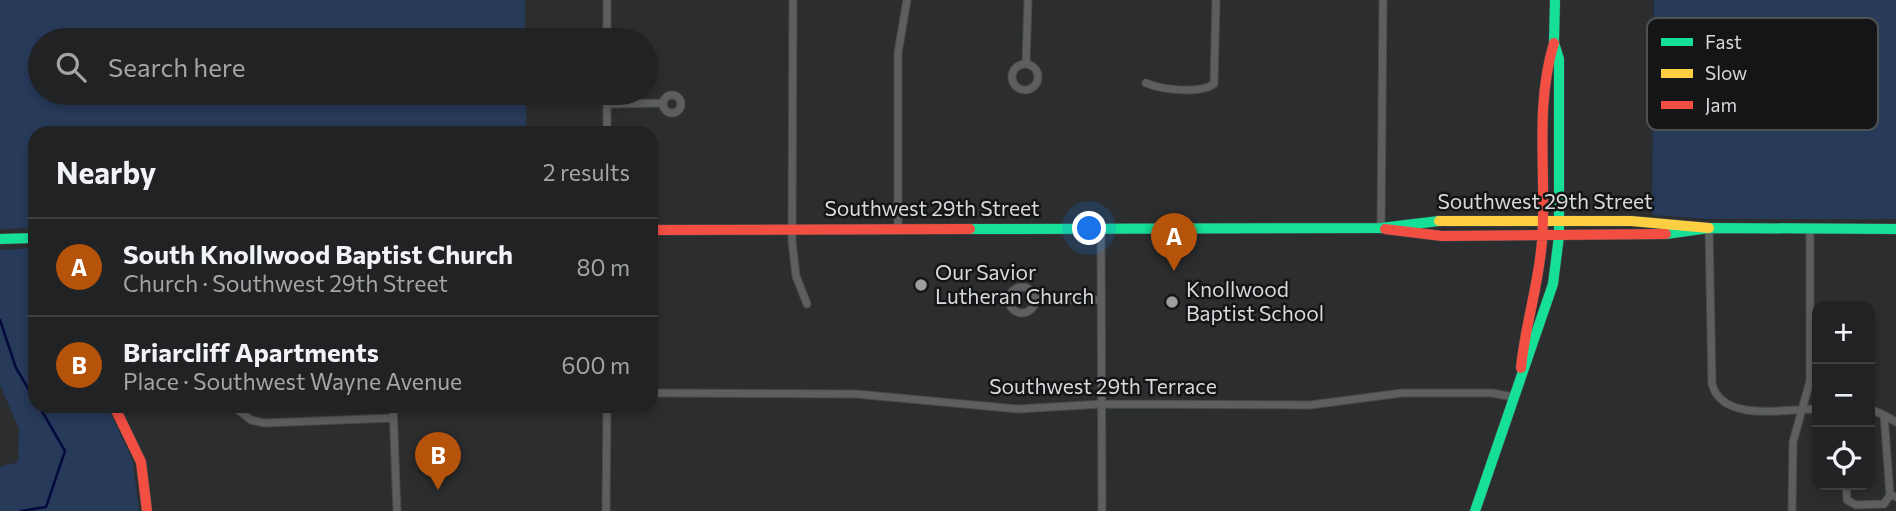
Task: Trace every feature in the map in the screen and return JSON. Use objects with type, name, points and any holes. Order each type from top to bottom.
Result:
[{"type":"main road","points":[[1475,511],[1520,374],[1547,308],[1557,262],[1559,59],[1554,43],[1555,0]]},
{"type":"main road","points":[[1520,374],[1542,237],[1543,112],[1549,55],[1554,43]]},
{"type":"main road","name":"Southwest 29th Street","points":[[658,230],[1381,228],[1413,221],[1680,222],[1709,228],[1896,229]]},
{"type":"main road","name":"Southwest 29th Street","points":[[1381,228],[1399,233],[1441,236],[1542,237],[1678,234],[1709,228]]},
{"type":"main road","points":[[0,239],[28,238]]},
{"type":"main road","points":[[117,413],[141,462],[146,511]]},
{"type":"street","points":[[607,0],[607,28]]},
{"type":"street","points":[[793,0],[792,228],[794,268],[807,304]]},
{"type":"street","points":[[898,228],[898,53],[906,0]]},
{"type":"street","points":[[1026,62],[1028,0]]},
{"type":"street","points":[[1146,83],[1156,88],[1204,89],[1214,84],[1216,0]]},
{"type":"street","points":[[1381,228],[1382,0]]},
{"type":"street","points":[[658,103],[663,103]]},
{"type":"street","points":[[607,126],[608,105]]},
{"type":"street","points":[[1101,228],[1102,511]]},
{"type":"street","points":[[1709,228],[1712,384],[1719,399],[1726,405],[1740,409],[1812,409]]},
{"type":"street","points":[[1792,511],[1793,442],[1811,369],[1810,229]]},
{"type":"street","points":[[1035,299],[1101,300]]},
{"type":"street","name":"Southwest 29th Terrace","points":[[658,393],[856,394],[1018,409],[1102,404],[1310,405],[1402,393],[1492,393],[1513,397]]},
{"type":"street","points":[[1875,411],[1896,422]]},
{"type":"street","points":[[240,413],[264,423],[392,418]]},
{"type":"street","points":[[392,413],[397,511]]},
{"type":"street","points":[[606,511],[607,413]]},
{"type":"street","points":[[1846,490],[1847,500],[1851,504],[1879,505],[1893,496],[1884,415]]},
{"type":"shaded area","points":[[0,0],[525,0],[525,28],[28,28],[28,105],[526,105],[526,126],[28,126],[28,228],[0,229]]},
{"type":"shaded area","points":[[1654,0],[1896,0],[1896,219],[1710,219],[1652,215],[1653,130],[1878,130],[1878,18],[1654,18]]},
{"type":"shaded area","points":[[28,248],[28,413],[110,413],[133,462],[139,511],[0,511],[0,467],[18,462],[19,429],[0,385],[0,250]]},
{"type":"waterway","points":[[0,320],[16,368],[28,388]]},
{"type":"waterway","points":[[21,511],[46,507],[65,451],[43,413]]},
{"type":"traffic: fast","points":[[1475,511],[1553,284],[1559,236],[1559,59],[1554,43],[1555,0]]},
{"type":"traffic: fast","points":[[970,229],[1381,228],[1439,221]]},
{"type":"traffic: fast","points":[[1666,234],[1709,228],[1896,229]]},
{"type":"traffic: fast","points":[[0,239],[28,238]]},
{"type":"traffic: slow","points":[[1439,221],[1631,221],[1709,228]]},
{"type":"traffic: jam","points":[[1521,368],[1542,241],[1544,92],[1554,43]]},
{"type":"traffic: jam","points":[[658,230],[970,229]]},
{"type":"traffic: jam","points":[[1385,229],[1442,236],[1666,234]]},
{"type":"traffic: jam","points":[[117,413],[141,462],[147,511]]},
{"type":"place","name":"South Knollwood Baptist Church","points":[[1174,271]]},
{"type":"place","name":"Our Savior Lutheran Church","points":[[921,285]]},
{"type":"place","name":"Knollwood Baptist School","points":[[1172,302]]},
{"type":"place","name":"Briarcliff Apartments","points":[[438,490]]}]
